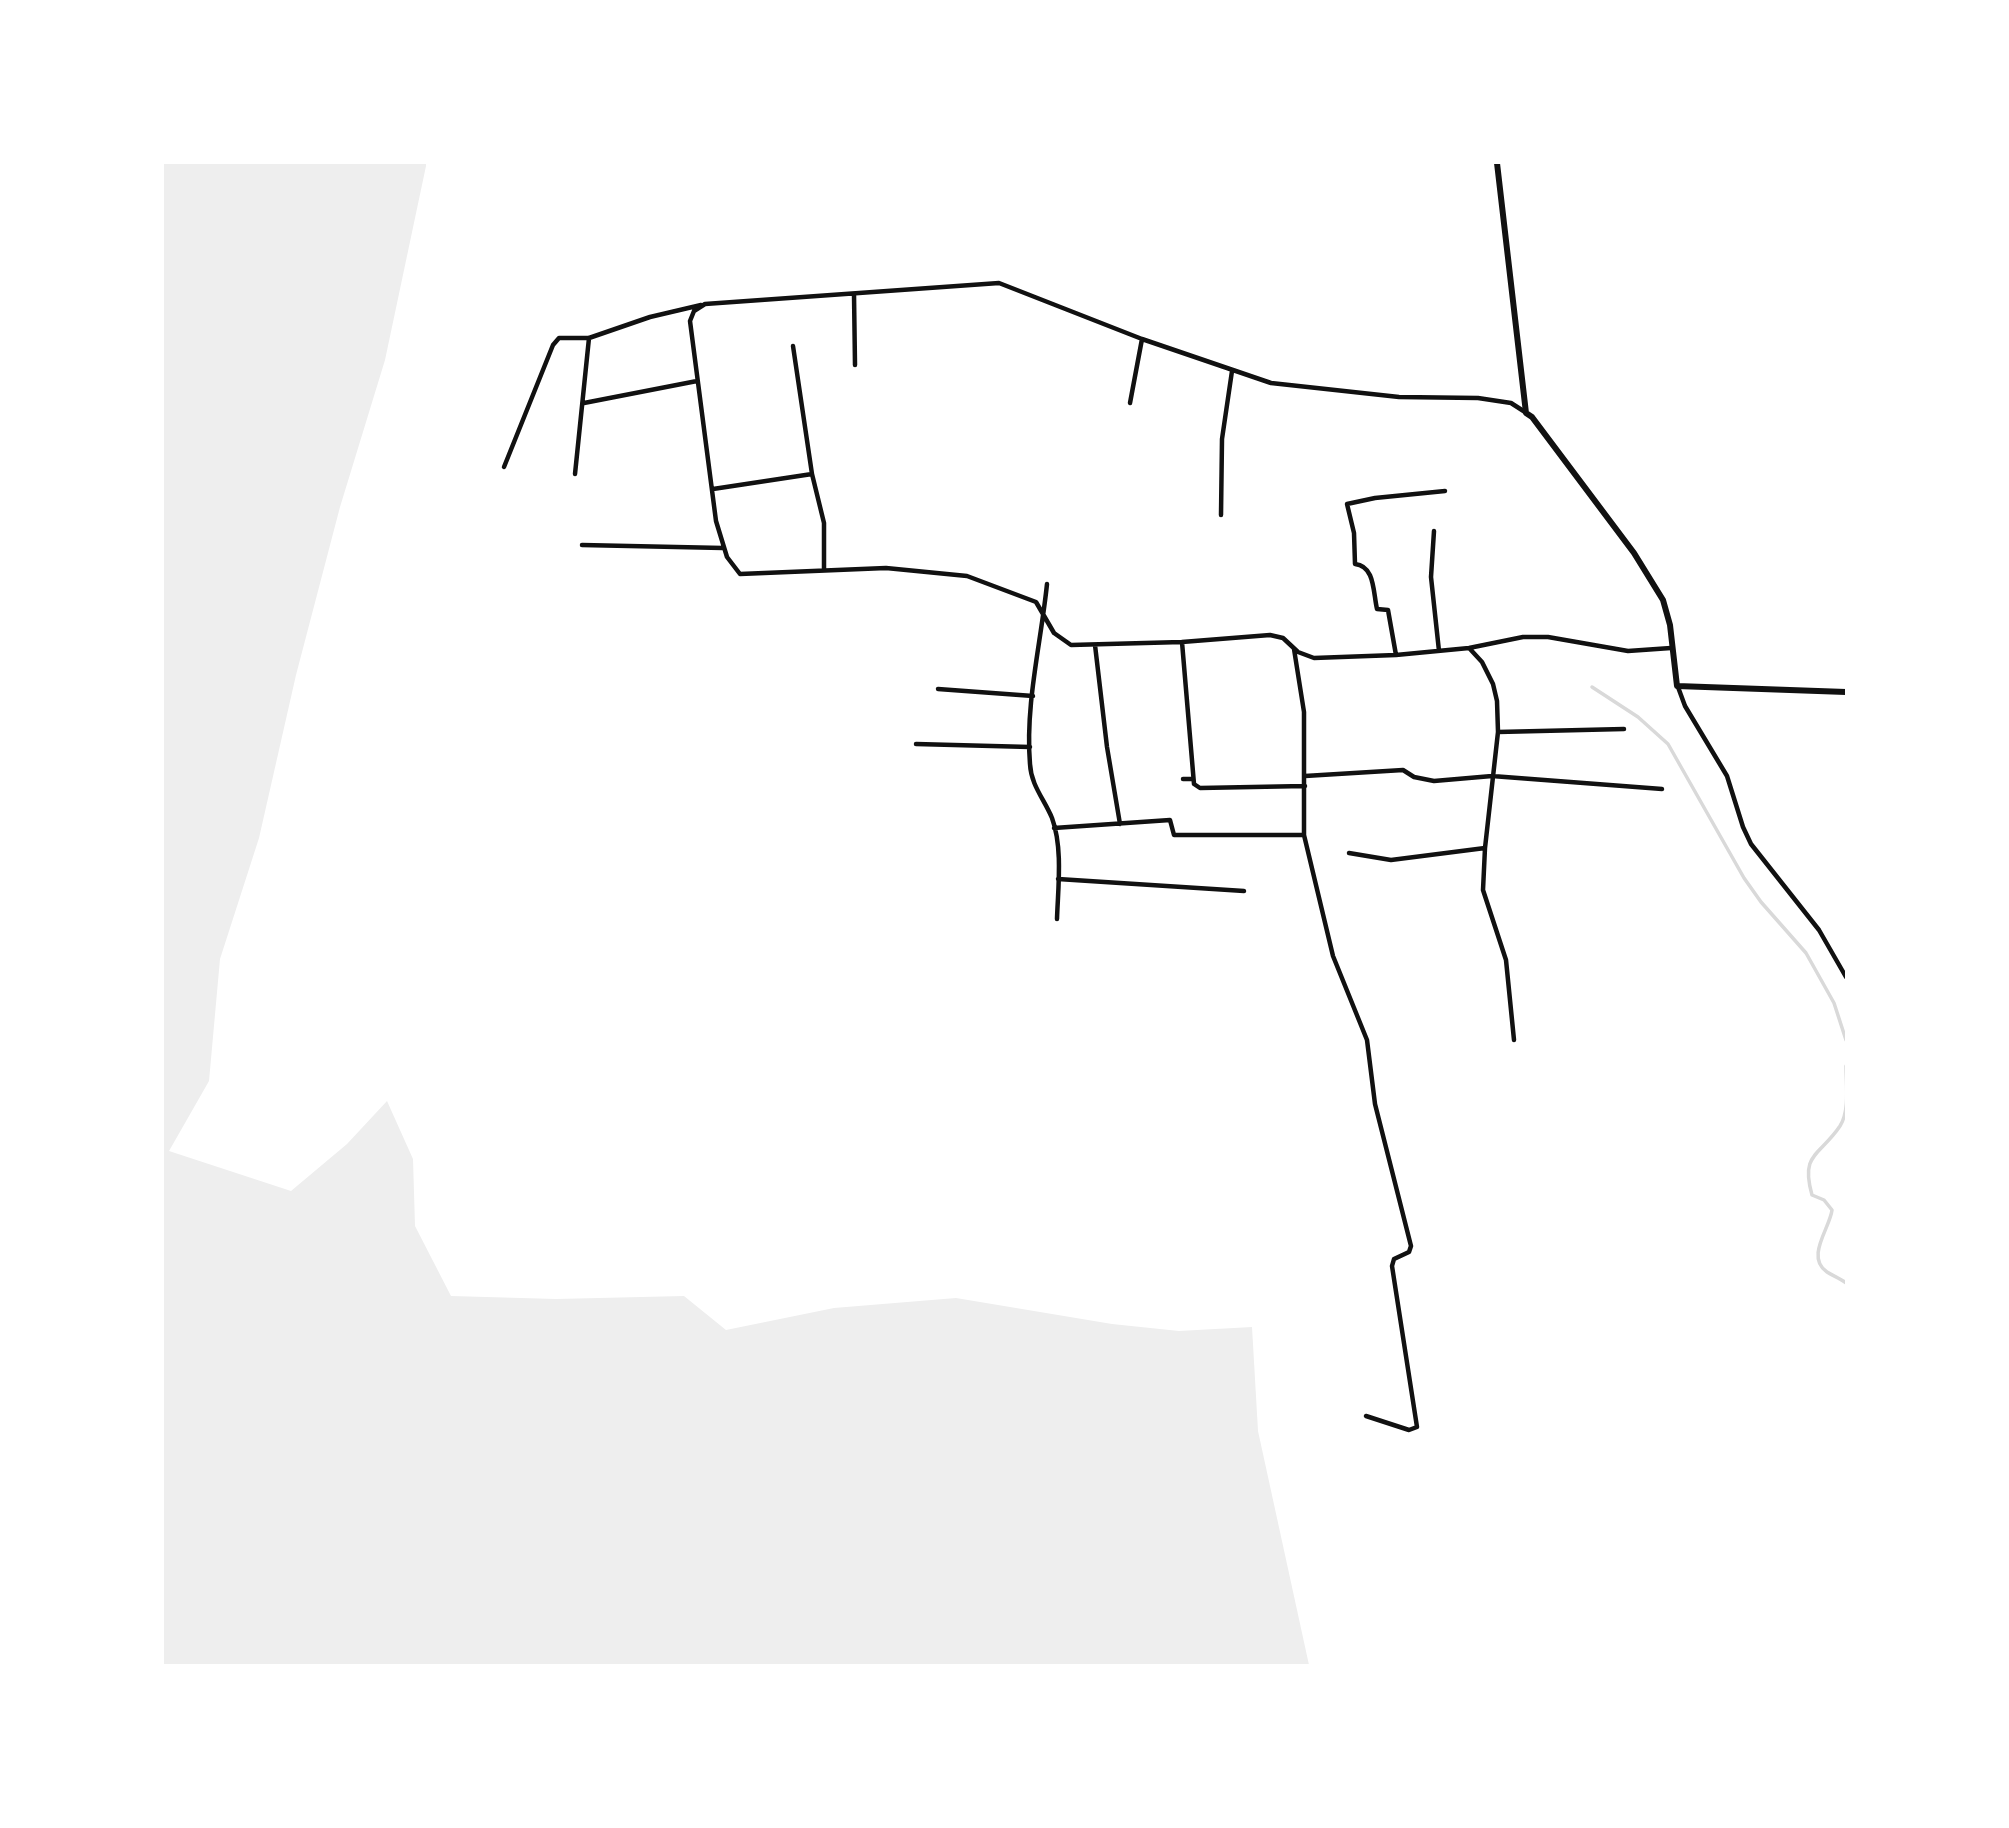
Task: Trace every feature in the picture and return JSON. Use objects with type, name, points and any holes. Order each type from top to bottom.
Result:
[{"type":"street","points":[[1497,163],[1526,413]]},
{"type":"street","points":[[504,467],[553,345],[559,338],[589,338],[650,317],[705,304],[999,283],[1232,371],[1302,388],[1399,397],[1478,398],[1511,403],[1532,417],[1634,553],[1663,600],[1670,625],[1677,686],[1685,706],[1727,776],[1742,827],[1751,844],[1819,930],[1846,976]]},
{"type":"street","points":[[854,294],[855,365]]},
{"type":"street","points":[[705,304],[694,311],[690,321],[697,381],[716,521],[723,548],[732,566],[740,574],[824,569],[921,569],[967,576],[1031,599],[1062,641],[1095,645],[1270,635],[1283,638],[1294,649],[1314,658],[1396,655],[1469,648],[1523,637],[1548,637],[1628,650],[1671,648]]},
{"type":"street","points":[[575,474],[589,338]]},
{"type":"street","points":[[1130,403],[1142,339]]},
{"type":"street","points":[[793,346],[812,474],[824,523],[824,569]]},
{"type":"street","points":[[1221,515],[1222,439],[1232,371]]},
{"type":"street","points":[[584,403],[697,381]]},
{"type":"street","points":[[713,489],[812,474]]},
{"type":"street","points":[[1396,655],[1388,610],[1377,609],[1370,571],[1363,565],[1355,564],[1354,533],[1347,505],[1375,498],[1445,491]]},
{"type":"street","points":[[1434,531],[1431,577],[1439,651]]},
{"type":"street","points":[[582,545],[723,548]]},
{"type":"street","points":[[1047,584],[1045,617],[1033,696],[1030,747],[1032,779],[1054,828],[1058,879],[1057,919]]},
{"type":"street","points":[[1182,642],[1192,779],[1200,788],[1305,786]]},
{"type":"street","points":[[1095,645],[1107,747],[1120,824]]},
{"type":"street","points":[[1469,648],[1482,662],[1493,684],[1498,732],[1483,890],[1506,960],[1514,1040]]},
{"type":"street","points":[[1294,649],[1304,712],[1304,835],[1333,956],[1367,1040],[1375,1104],[1411,1246],[1409,1252],[1394,1259],[1392,1266],[1417,1427],[1409,1430],[1366,1416]]},
{"type":"street","points":[[1677,686],[1846,692]]},
{"type":"street","points":[[938,689],[1033,696]]},
{"type":"street","points":[[1498,732],[1624,729]]},
{"type":"street","points":[[915,744],[1030,747]]},
{"type":"street","points":[[1305,776],[1403,770],[1414,777],[1434,781],[1492,776],[1662,789]]},
{"type":"street","points":[[1183,779],[1192,779]]},
{"type":"street","points":[[1054,828],[1170,820],[1174,835],[1304,835]]},
{"type":"street","points":[[1349,853],[1391,860],[1485,848]]},
{"type":"street","points":[[1058,879],[1244,891]]},
{"type":"shaded area","points":[[163,163],[426,163],[385,360],[340,507],[296,675],[259,838],[220,959],[209,1081],[169,1151],[291,1191],[347,1144],[387,1101],[413,1159],[415,1226],[451,1296],[556,1299],[684,1296],[726,1330],[834,1308],[956,1298],[1112,1324],[1179,1331],[1252,1327],[1258,1431],[1309,1665],[163,1665]]},
{"type":"waterway","points":[[1592,687],[1638,717],[1668,744],[1744,878],[1761,902],[1806,953],[1834,1003],[1846,1040]]},
{"type":"waterway","points":[[1846,1066],[1847,1097],[1843,1120],[1833,1136],[1814,1156],[1809,1171],[1812,1195],[1824,1200],[1832,1210],[1820,1242],[1818,1259],[1827,1272],[1846,1283]]}]
